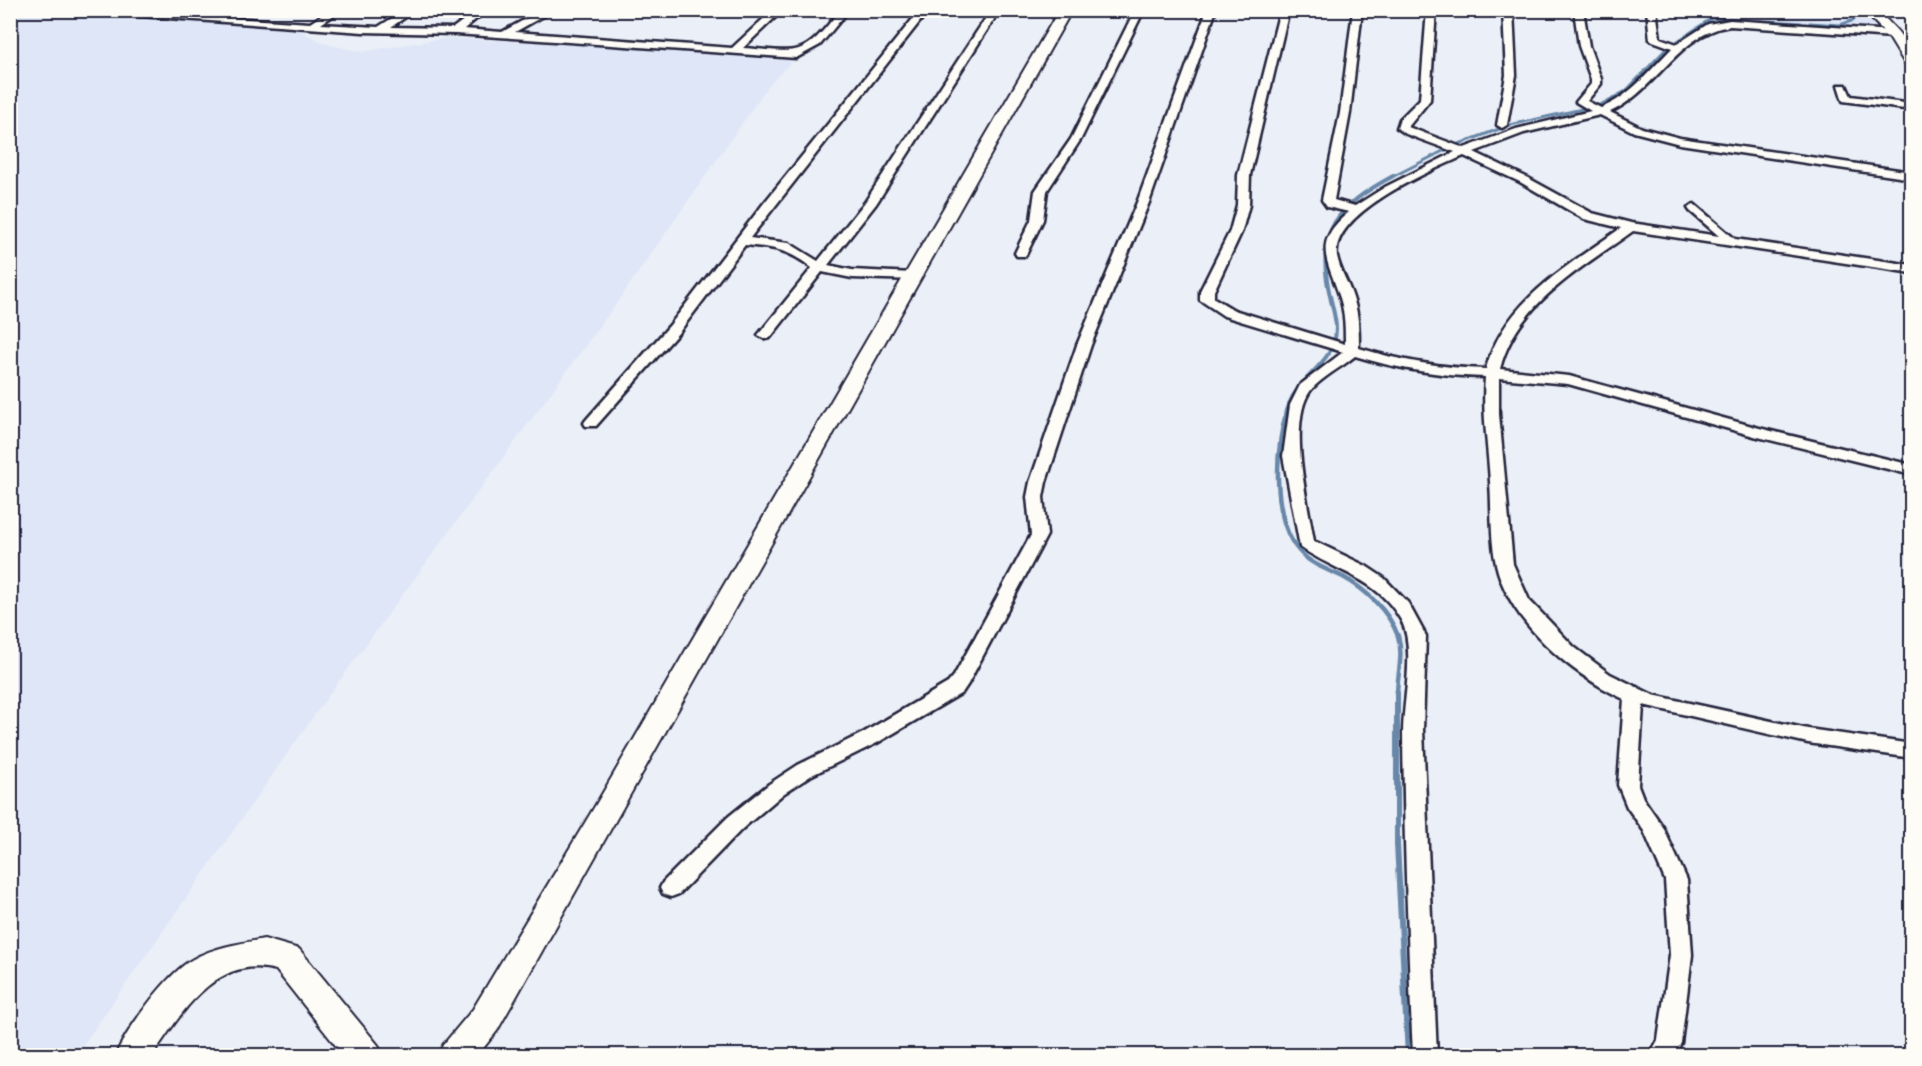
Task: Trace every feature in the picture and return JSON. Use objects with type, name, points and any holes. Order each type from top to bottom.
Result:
[{"type":"street","points":[[59,10],[455,31],[501,36],[801,54],[845,10]]},
{"type":"street","points":[[176,17],[188,10]]},
{"type":"street","points":[[252,21],[266,10]]},
{"type":"street","points":[[314,24],[337,10]]},
{"type":"street","points":[[381,28],[412,10]]},
{"type":"street","points":[[455,31],[483,10]]},
{"type":"street","points":[[501,36],[550,10]]},
{"type":"street","points":[[734,51],[779,10]]},
{"type":"street","points":[[591,423],[675,328],[925,10]]},
{"type":"street","points":[[765,335],[870,204],[996,10]]},
{"type":"street","points":[[455,1056],[485,1020],[609,809],[1066,10]]},
{"type":"street","points":[[1021,253],[1037,220],[1041,192],[1076,139],[1140,10]]},
{"type":"street","points":[[671,888],[735,823],[776,789],[805,770],[891,727],[955,688],[961,679],[1039,535],[1035,497],[1038,482],[1084,345],[1144,200],[1212,10]]},
{"type":"street","points":[[1285,10],[1244,175],[1243,205],[1239,223],[1207,291],[1207,300],[1229,313],[1338,348],[1417,369],[1515,374],[1569,380],[1759,432],[1911,470]]},
{"type":"street","points":[[1357,210],[1328,200],[1345,113],[1358,10]]},
{"type":"street","points":[[1432,10],[1425,100],[1404,121],[1402,128],[1465,152],[1524,180],[1588,216],[1631,226],[1911,269]]},
{"type":"street","points":[[1502,125],[1511,75],[1508,10]]},
{"type":"street","points":[[1578,10],[1584,46],[1596,79],[1592,89],[1582,98],[1581,102],[1592,109],[1638,130],[1680,141],[1911,176]]},
{"type":"street","points":[[1650,10],[1655,40],[1672,46]]},
{"type":"street","points":[[1869,10],[1893,34],[1911,64]]},
{"type":"street","points":[[1425,1056],[1419,947],[1413,730],[1417,636],[1412,622],[1396,601],[1367,575],[1321,554],[1306,543],[1291,456],[1298,405],[1305,388],[1338,348],[1349,306],[1331,254],[1333,237],[1357,210],[1414,176],[1465,152],[1517,132],[1638,92],[1672,46],[1718,23],[1911,35]]},
{"type":"street","points":[[1842,87],[1847,99],[1911,107]]},
{"type":"street","points":[[1694,208],[1731,241]]},
{"type":"street","points":[[1631,226],[1544,293],[1525,310],[1503,340],[1492,374],[1492,420],[1503,560],[1512,588],[1524,608],[1544,630],[1601,676],[1634,696],[1737,721],[1876,748],[1911,751]]},
{"type":"street","points":[[742,241],[785,246],[802,254],[818,267],[852,274],[913,277]]},
{"type":"street","points":[[1634,696],[1628,785],[1634,801],[1653,827],[1676,880],[1681,954],[1669,1042],[1661,1056]]},
{"type":"street","points":[[132,1056],[178,991],[204,969],[232,959],[264,953],[287,959],[366,1056]]},
{"type":"shaded area","points":[[10,11],[295,28],[326,44],[361,52],[447,38],[743,53],[793,60],[768,86],[621,297],[315,714],[76,1055],[11,1055]]},
{"type":"shaded area","points":[[1753,11],[1879,11],[1886,19],[1878,32],[1762,25]]},
{"type":"waterway","points":[[1711,10],[1723,18]]},
{"type":"waterway","points":[[1810,23],[1840,25],[1854,20],[1850,10]]},
{"type":"waterway","points":[[1454,146],[1510,125],[1600,105],[1626,91],[1666,49],[1712,18],[1801,23]]},
{"type":"waterway","points":[[1390,178],[1449,148]]},
{"type":"waterway","points":[[1289,404],[1299,387],[1325,358],[1334,342],[1336,325],[1326,273],[1328,237],[1334,223],[1357,199],[1393,176]]},
{"type":"waterway","points":[[1290,403],[1278,460],[1280,504],[1285,524],[1292,541],[1307,559],[1360,588],[1389,618],[1400,643],[1397,695]]},
{"type":"waterway","points":[[1397,695],[1397,844],[1408,1056]]}]
